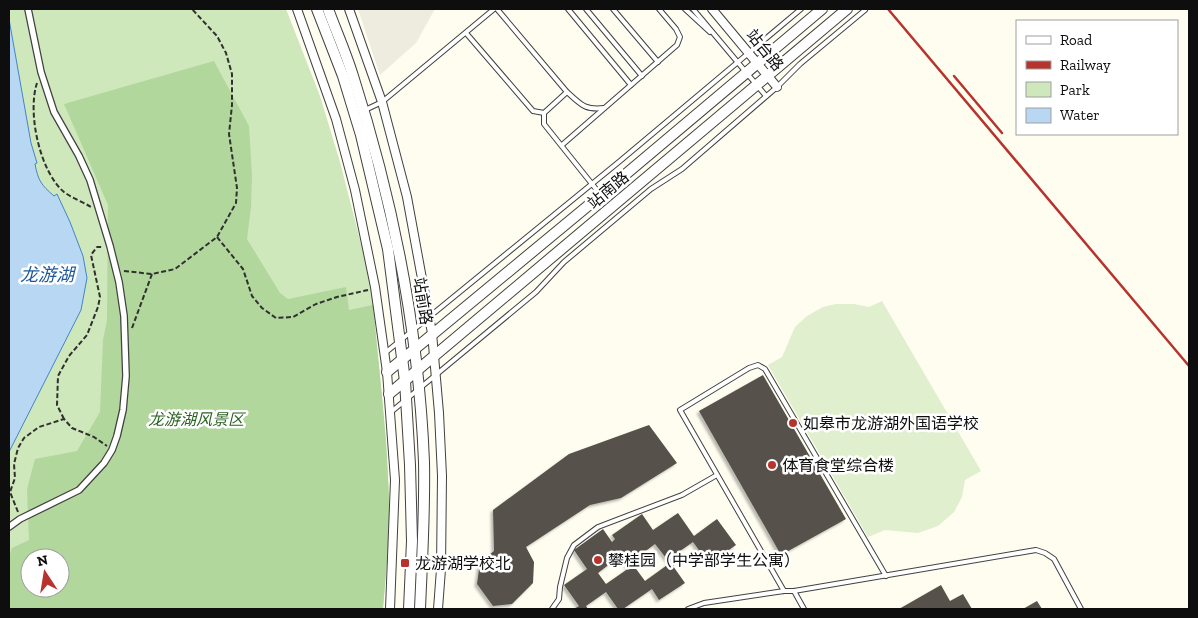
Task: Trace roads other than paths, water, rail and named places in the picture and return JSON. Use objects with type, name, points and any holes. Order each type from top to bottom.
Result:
[{"type":"street","points":[[9,527],[20,519],[79,490],[93,478],[112,450],[117,436],[123,410],[126,376],[124,316],[110,246],[90,180],[80,156],[54,112],[41,72],[28,9]]},
{"type":"street","points":[[297,9],[338,128],[355,190],[375,287],[387,372],[395,480],[390,609]]},
{"type":"street","name":"站前路","points":[[316,9],[343,76],[365,152],[388,249],[405,381],[412,541],[409,609]]},
{"type":"street","name":"站前路","points":[[328,9],[353,74],[364,111],[396,237],[415,348],[424,462],[424,529],[420,609]]},
{"type":"street","points":[[349,9],[382,102],[407,196],[432,333],[442,476],[441,569],[438,609]]},
{"type":"street","name":"站台路","points":[[712,9],[777,86]]},
{"type":"street","name":"站南路","points":[[387,372],[822,9]]},
{"type":"street","name":"站南路","points":[[389,394],[847,9]]},
{"type":"lane","points":[[364,111],[382,102],[496,9],[567,92],[589,109],[604,108]]},
{"type":"lane","points":[[568,9],[631,85]]},
{"type":"lane","points":[[586,9],[642,76]]},
{"type":"lane","points":[[613,9],[658,62]]},
{"type":"lane","points":[[562,144],[677,45],[680,37],[676,29],[659,9]]},
{"type":"lane","points":[[685,9],[721,42]]},
{"type":"lane","points":[[693,9],[766,96]]},
{"type":"lane","points":[[385,353],[620,161],[801,9]]},
{"type":"lane","points":[[391,412],[536,292],[564,262],[651,189],[682,169],[800,64],[865,10]]},
{"type":"lane","points":[[466,32],[533,111],[544,113]]},
{"type":"lane","points":[[567,92],[544,113],[544,124],[562,144],[601,195]]},
{"type":"lane","points":[[784,591],[680,410],[749,368],[758,365],[765,369],[886,576]]},
{"type":"lane","points":[[552,609],[559,599],[565,567],[574,544],[598,527],[682,495],[717,476]]},
{"type":"lane","points":[[688,609],[704,603],[794,591],[1036,550],[1054,560],[1081,609]]},
{"type":"lane","points":[[794,591],[804,609]]},
{"type":"water","name":"龙游湖","points":[[9,19],[31,143],[37,163],[35,164],[37,174],[46,189],[54,196],[57,194],[83,256],[87,278],[81,310],[9,452]]},
{"type":"railway","points":[[888,9],[1189,366]]},
{"type":"railway","points":[[954,76],[1002,133]]},
{"type":"place","name":"如皋市龙游湖外国语学校","points":[[793,423]]},
{"type":"place","name":"体育食堂综合楼","points":[[772,465]]},
{"type":"place","name":"攀桂园（中学部学生公寓）","points":[[598,560]]},
{"type":"place","name":"龙游湖学校北","points":[[405,563]]},
{"type":"park label","name":"龙游湖风景区","points":[[196,419]]}]
